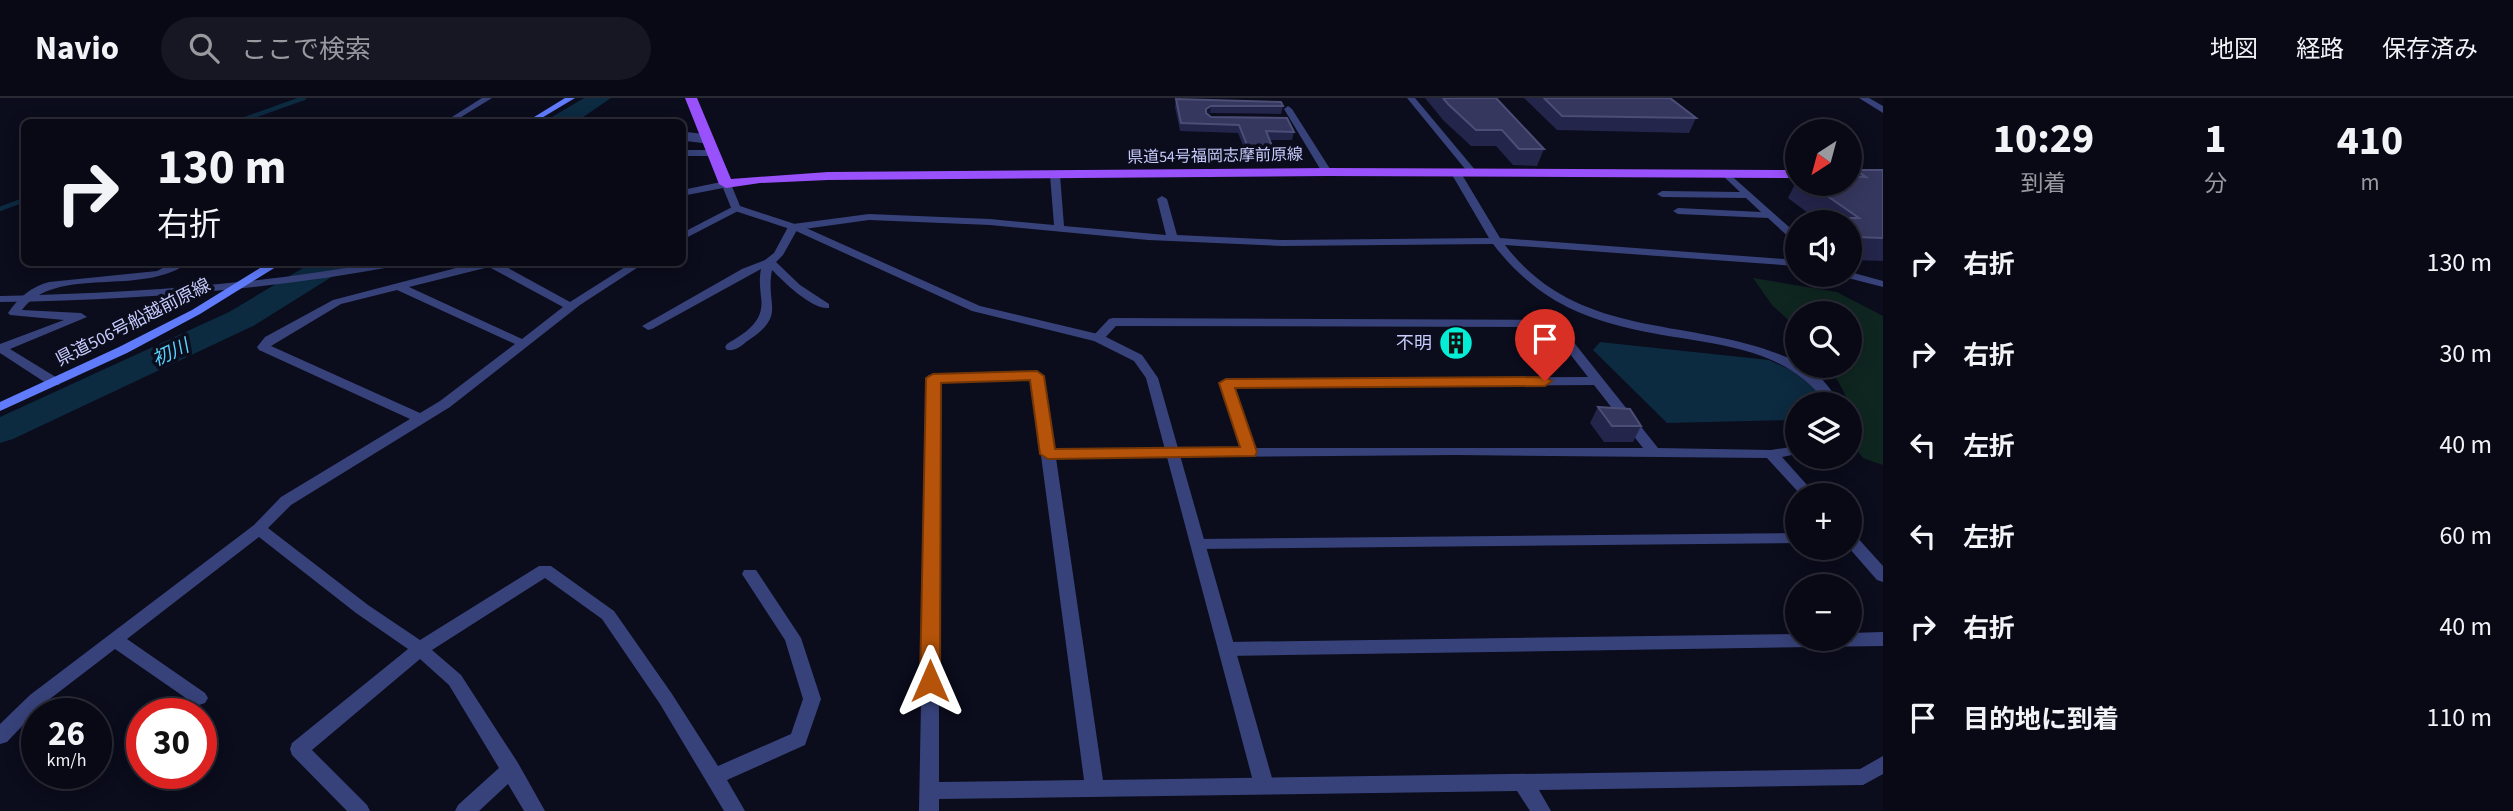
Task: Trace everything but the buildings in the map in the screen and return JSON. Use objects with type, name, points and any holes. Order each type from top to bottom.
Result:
[{"type":"main road","points":[[535,119],[571,98]]},
{"type":"main road","points":[[691,98],[726,184]]},
{"type":"main road","name":"県道54号福岡志摩前原線","points":[[726,184],[787,177],[1327,172],[1785,174]]},
{"type":"main road","points":[[1862,173],[1883,173]]},
{"type":"main road","name":"県道506号船越前原線","points":[[0,407],[123,350],[272,266]]},
{"type":"street","points":[[453,119],[488,98]]},
{"type":"street","points":[[1411,98],[1473,173]]},
{"type":"street","points":[[1863,98],[1883,110]]},
{"type":"street","points":[[1288,109],[1327,172]]},
{"type":"street","points":[[1283,120],[1295,120]]},
{"type":"street","points":[[686,153],[713,153]]},
{"type":"street","points":[[1456,173],[1493,241],[1529,279],[1573,306],[1636,326],[1731,342],[1778,359],[1818,381],[1826,392]]},
{"type":"street","points":[[1726,174],[1785,228]]},
{"type":"street","points":[[1055,175],[1059,228]]},
{"type":"street","points":[[686,192],[726,184],[736,208]]},
{"type":"street","points":[[1661,194],[1748,195]]},
{"type":"street","points":[[1162,199],[1172,238]]},
{"type":"street","points":[[686,235],[736,208],[793,227],[976,309],[1098,338],[1138,358],[1152,378],[1264,785]]},
{"type":"street","points":[[1678,211],[1770,215]]},
{"type":"street","points":[[793,227],[869,217],[1059,228],[1172,238],[1325,244],[1493,241],[1785,262]]},
{"type":"street","points":[[648,326],[778,256],[793,227]]},
{"type":"street","points":[[769,262],[796,286],[825,306]]},
{"type":"street","points":[[731,347],[762,323],[767,312],[764,275],[769,262]]},
{"type":"street","points":[[0,348],[81,317],[14,313],[23,299],[49,285],[159,275],[176,266]]},
{"type":"street","points":[[0,299],[198,290],[375,266]]},
{"type":"street","points":[[421,419],[263,347],[269,340],[337,302],[478,266]]},
{"type":"street","points":[[496,266],[571,307]]},
{"type":"street","points":[[0,736],[36,701],[260,529],[286,501],[421,419],[524,345],[571,307],[634,266]]},
{"type":"street","points":[[1862,279],[1883,284]]},
{"type":"street","points":[[398,287],[524,345]]},
{"type":"street","points":[[1098,338],[1113,322],[1552,323],[1654,453]]},
{"type":"street","points":[[0,348],[54,382]]},
{"type":"street","points":[[1095,789],[1037,376],[933,378],[929,801],[1095,789],[1863,777],[1883,764]]},
{"type":"street","points":[[1249,452],[1226,383],[1598,381]]},
{"type":"street","points":[[1048,454],[1771,454],[1785,452]]},
{"type":"street","points":[[1771,454],[1799,483]]},
{"type":"street","points":[[260,529],[362,609],[420,649],[455,680],[535,811]]},
{"type":"street","points":[[1198,544],[1785,538]]},
{"type":"street","points":[[1862,552],[1883,576]]},
{"type":"street","points":[[360,811],[299,749],[420,649],[545,570],[608,615],[716,776],[735,811]]},
{"type":"street","points":[[716,776],[798,739],[812,699],[793,638],[750,574]]},
{"type":"street","points":[[114,639],[199,698]]},
{"type":"street","points":[[1227,649],[1883,639]]},
{"type":"street","points":[[465,811],[510,769]]},
{"type":"street","points":[[1522,781],[1541,811]]},
{"type":"lane","points":[[686,136],[707,139]]},
{"type":"green space","points":[[1753,278],[1785,283],[1785,287],[1807,287],[1837,292],[1854,301],[1785,301],[1785,317],[1772,305]]},
{"type":"green space","points":[[1862,305],[1883,316],[1883,465],[1862,457],[1862,392],[1843,392],[1836,378],[1862,378]]},
{"type":"water","points":[[1600,342],[1769,360],[1785,367],[1785,378],[1805,378],[1821,392],[1785,392],[1785,420],[1667,423],[1593,350]]},
{"type":"waterway","points":[[245,119],[304,98]]},
{"type":"waterway","name":"初川","points":[[565,119],[600,98]]},
{"type":"waterway","points":[[0,209],[21,201]]},
{"type":"waterway","name":"初川","points":[[0,431],[241,319],[328,266]]},
{"type":"place","name":"不明","points":[[1456,343]]},
{"type":"route","points":[[930,681],[933,378],[1037,376],[1048,454],[1249,452],[1226,383],[1545,381]]}]
